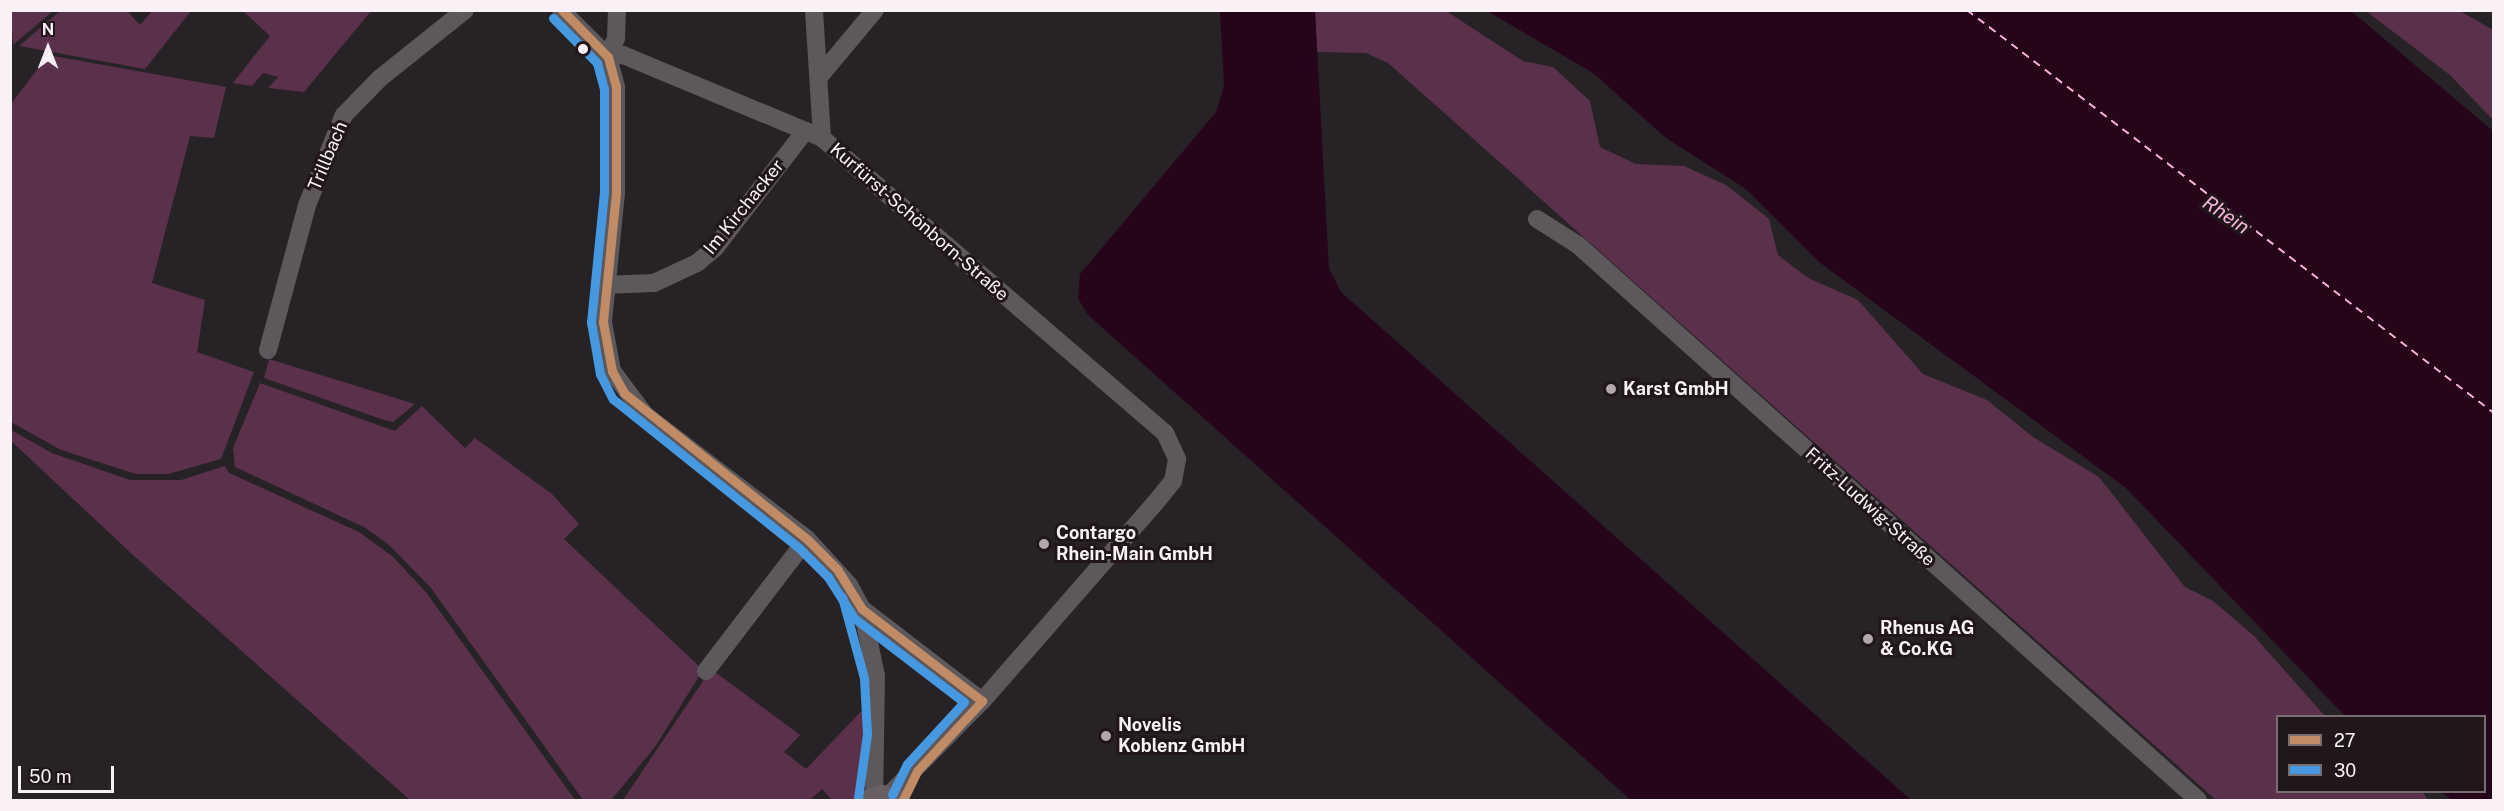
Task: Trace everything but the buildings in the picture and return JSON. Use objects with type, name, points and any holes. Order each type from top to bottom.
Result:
[{"type":"street","name":"Trillbach","points":[[268,350],[307,206],[344,116],[378,79],[465,10]]},
{"type":"street","points":[[561,10],[608,57],[616,87],[618,145],[605,285],[605,347],[624,393],[807,539],[837,569],[862,609],[876,676],[886,799]]},
{"type":"street","points":[[608,57],[616,38],[616,10]]},
{"type":"street","points":[[814,10],[822,138]]},
{"type":"street","points":[[819,77],[875,10]]},
{"type":"street","name":"Kurfürst-Schönborn-Straße","points":[[608,57],[623,55],[822,138],[1165,433],[1177,459],[1173,481],[982,701]]},
{"type":"street","name":"Im Kirchacker","points":[[605,285],[654,283],[696,263],[715,248],[805,131]]},
{"type":"street","name":"Fritz-Ludwig-Straße","points":[[1537,219],[1578,245],[2198,801]]},
{"type":"street","points":[[706,671],[807,539]]},
{"type":"street","points":[[862,609],[982,701],[917,771],[886,799]]},
{"type":"shaded area","points":[[11,10],[53,10],[53,11],[13,45]]},
{"type":"shaded area","points":[[61,10],[127,11],[140,25],[152,11],[191,11],[145,69],[19,46]]},
{"type":"shaded area","points":[[243,11],[371,11],[304,92],[268,88],[278,77],[263,73],[252,86],[233,83],[270,36]]},
{"type":"shaded area","points":[[1315,11],[1446,11],[1523,61],[1553,67],[1590,101],[1600,147],[1636,164],[1684,166],[1726,185],[1769,219],[1778,255],[1808,278],[1858,300],[1923,374],[1987,400],[2033,437],[2099,477],[2185,587],[2213,601],[2254,636],[2324,715],[2276,715],[2276,793],[2424,793],[2428,800],[2216,800],[1388,63],[1366,53],[1317,52]]},
{"type":"shaded area","points":[[2366,11],[2460,11],[2493,30],[2493,120],[2450,75]]},
{"type":"shaded area","points":[[48,55],[226,87],[214,138],[190,136],[152,283],[205,300],[197,352],[254,372],[221,459],[168,474],[136,474],[61,450],[11,422],[11,104]]},
{"type":"shaded area","points":[[269,359],[415,404],[393,422],[381,419],[264,378]]},
{"type":"shaded area","points":[[260,383],[395,431],[422,406],[465,448],[475,438],[552,494],[579,524],[564,539],[703,670],[655,747],[611,800],[583,800],[431,588],[388,544],[364,527],[235,467],[233,448]]},
{"type":"shaded area","points":[[11,430],[52,453],[130,480],[181,480],[225,466],[229,473],[359,532],[392,556],[426,592],[575,800],[410,800],[132,554],[11,441]]},
{"type":"shaded area","points":[[711,669],[800,735],[784,752],[806,769],[872,700],[874,726],[856,800],[832,800],[822,789],[810,800],[623,800]]},
{"type":"water","name":"Rhein","points":[[2350,10],[2493,131],[2493,800],[2452,800],[2442,793],[2486,793],[2486,715],[2344,715],[2126,488],[1819,262],[1746,189],[1666,138],[1593,73],[1487,11]]},
{"type":"water","points":[[1220,11],[1315,11],[1329,269],[1341,292],[1911,800],[1631,800],[1087,314],[1078,298],[1080,274],[1216,112],[1224,86]]},
{"type":"ferry route","points":[[1967,10],[2494,413]]},
{"type":"transit line","name":"27","points":[[562,10],[608,57],[616,87],[616,193],[603,322],[612,371],[624,393],[807,539],[837,569],[862,609],[982,701]]},
{"type":"transit line","name":"30","points":[[553,18],[597,63],[604,89],[604,192],[591,322],[600,374],[613,399],[799,548],[828,577],[854,618],[964,702],[907,764],[892,795]]},
{"type":"transit line","name":"30","points":[[842,597],[864,678],[867,734],[858,798]]},
{"type":"transit line","name":"27","points":[[903,800],[917,771],[982,701]]},
{"type":"place","name":"Karst GmbH","points":[[1611,389]]},
{"type":"place","name":"Contargo Rhein-Main GmbH","points":[[1044,544]]},
{"type":"place","name":"Rhenus AG & Co.KG","points":[[1868,639]]},
{"type":"place","name":"Novelis Koblenz GmbH","points":[[1106,736]]}]
